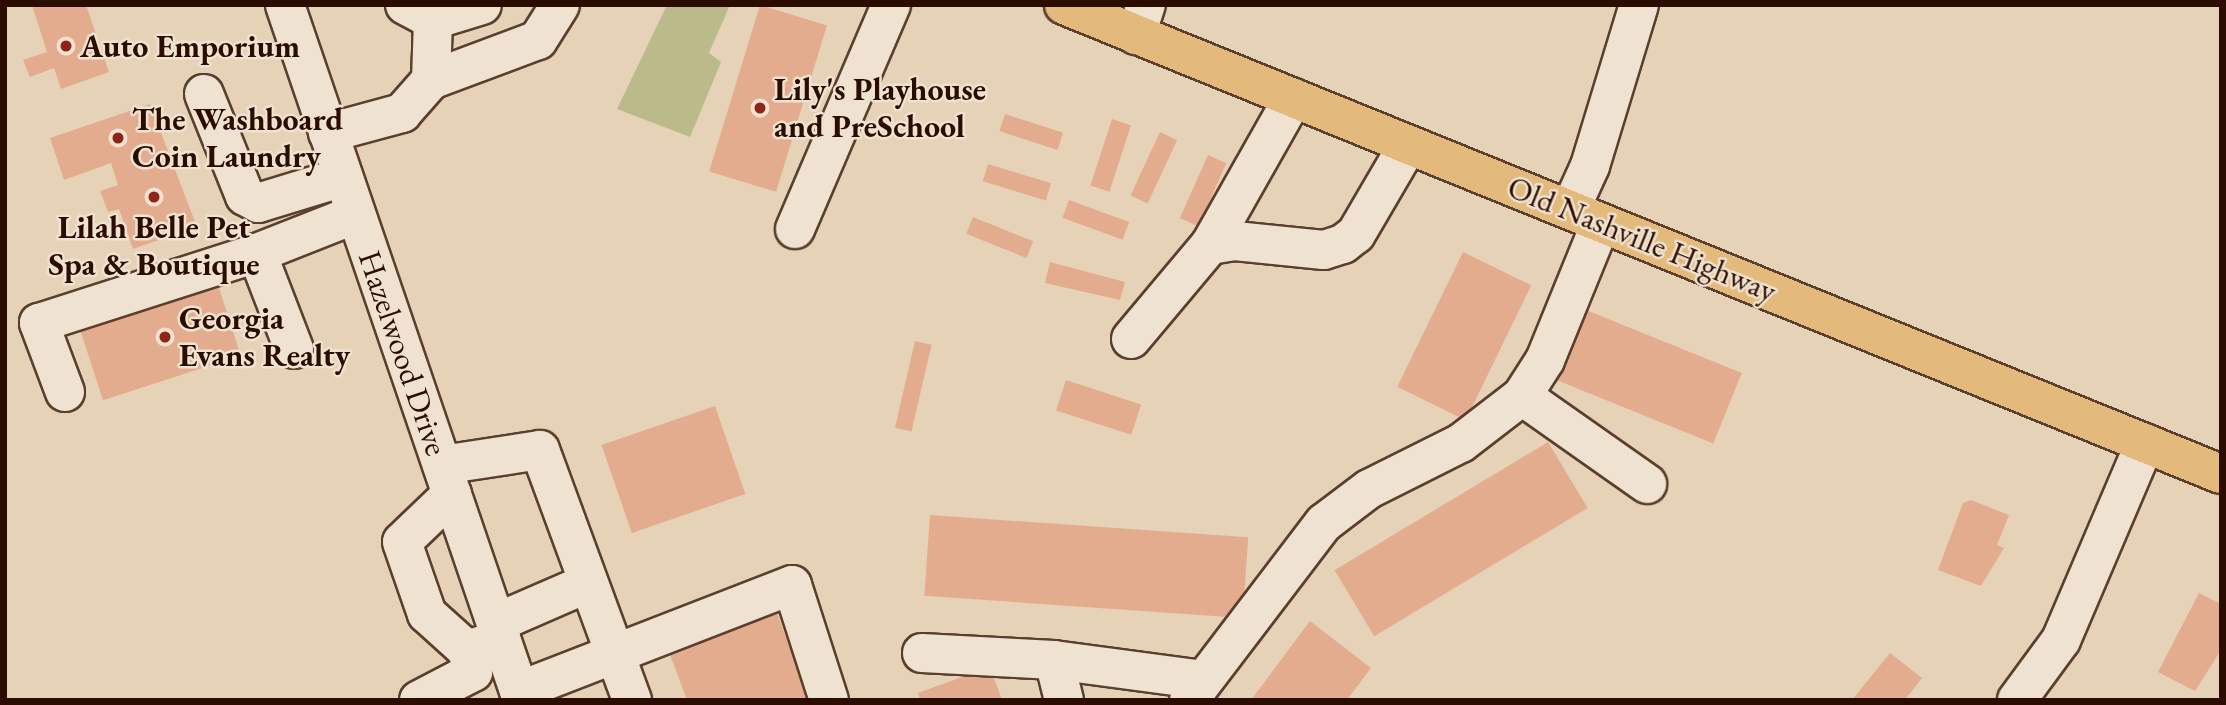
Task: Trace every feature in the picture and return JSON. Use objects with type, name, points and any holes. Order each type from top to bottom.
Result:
[{"type":"main road","name":"Old Nashville Highway","points":[[1063,5],[1141,20],[1293,98],[2221,474]]},
{"type":"street","name":"Hazelwood Drive","points":[[285,5],[447,480],[488,637],[520,695]]},
{"type":"street","points":[[432,80],[419,13],[482,5]]},
{"type":"street","points":[[328,133],[402,113],[432,80],[538,40],[561,5]]},
{"type":"street","points":[[794,229],[891,5]]},
{"type":"street","points":[[922,653],[1054,660],[1196,690],[1324,523],[1370,489],[1461,443],[1522,396],[1545,360],[1585,216],[1590,166],[1639,5]]},
{"type":"street","points":[[204,94],[245,196],[258,203],[344,177]]},
{"type":"street","points":[[1131,338],[1210,245],[1293,98]]},
{"type":"street","points":[[1210,245],[1235,241],[1324,250],[1343,244],[1356,234],[1408,145]]},
{"type":"street","points":[[65,392],[39,323],[257,253],[356,214]]},
{"type":"street","points":[[257,253],[294,349]]},
{"type":"street","points":[[1522,396],[1647,484]]},
{"type":"street","points":[[2017,700],[2061,640],[2145,443]]},
{"type":"street","points":[[488,637],[427,614],[402,542],[447,480],[540,450],[632,700]]},
{"type":"street","points":[[419,700],[473,672],[488,637],[588,583]]},
{"type":"street","points":[[520,695],[614,654],[792,585],[829,700]]},
{"type":"street","points":[[1054,660],[1065,700]]},
{"type":"green space","points":[[667,5],[730,5],[709,53],[721,62],[690,137],[617,109]]},
{"type":"building","points":[[32,5],[86,5],[109,72],[61,89],[54,68],[30,77],[23,60],[47,52]]},
{"type":"building","points":[[760,5],[827,25],[776,192],[709,171]]},
{"type":"building","points":[[150,104],[197,227],[133,249],[119,209],[108,212],[100,191],[118,185],[111,163],[64,180],[50,138]]},
{"type":"building","points":[[1005,114],[1063,133],[1057,150],[999,131]]},
{"type":"building","points":[[1112,119],[1131,125],[1109,192],[1090,186]]},
{"type":"building","points":[[1160,132],[1177,140],[1148,203],[1130,195]]},
{"type":"building","points":[[1208,155],[1226,163],[1198,226],[1180,218]]},
{"type":"building","points":[[988,164],[1051,183],[1046,201],[983,181]]},
{"type":"building","points":[[1069,200],[1129,222],[1123,240],[1063,218]]},
{"type":"building","points":[[973,217],[1033,241],[1027,258],[966,234]]},
{"type":"building","points":[[1463,252],[1531,285],[1466,420],[1397,387]]},
{"type":"building","points":[[1050,262],[1125,282],[1120,300],[1045,283]]},
{"type":"building","points":[[218,285],[241,355],[103,400],[80,330]]},
{"type":"building","points":[[1586,310],[1742,373],[1713,443],[1558,380]]},
{"type":"building","points":[[915,341],[932,345],[912,432],[895,428]]},
{"type":"building","points":[[1066,380],[1141,404],[1131,435],[1056,410]]},
{"type":"building","points":[[715,406],[745,494],[632,533],[602,445]]},
{"type":"building","points":[[1548,442],[1588,508],[1374,636],[1335,570]]},
{"type":"building","points":[[1971,500],[2009,515],[1997,545],[2004,548],[1981,586],[1938,570],[1963,503]]},
{"type":"building","points":[[930,515],[1248,537],[1243,618],[924,596]]},
{"type":"building","points":[[2199,593],[2221,604],[2221,650],[2195,691],[2158,672]]},
{"type":"building","points":[[774,605],[809,700],[687,700],[666,644]]},
{"type":"building","points":[[1310,621],[1371,668],[1347,700],[1251,700]]},
{"type":"building","points":[[1890,653],[1922,678],[1905,700],[1852,700]]},
{"type":"building","points":[[990,667],[1002,700],[920,700],[918,693]]},
{"type":"place","name":"Auto Emporium","points":[[66,46]]},
{"type":"place","name":"Lily's Playhouse and PreSchool","points":[[760,108]]},
{"type":"place","name":"The Washboard Coin Laundry","points":[[118,138]]},
{"type":"place","name":"Lilah Belle Pet Spa & Boutique","points":[[154,197]]},
{"type":"place","name":"Georgia Evans Realty","points":[[165,337]]}]
